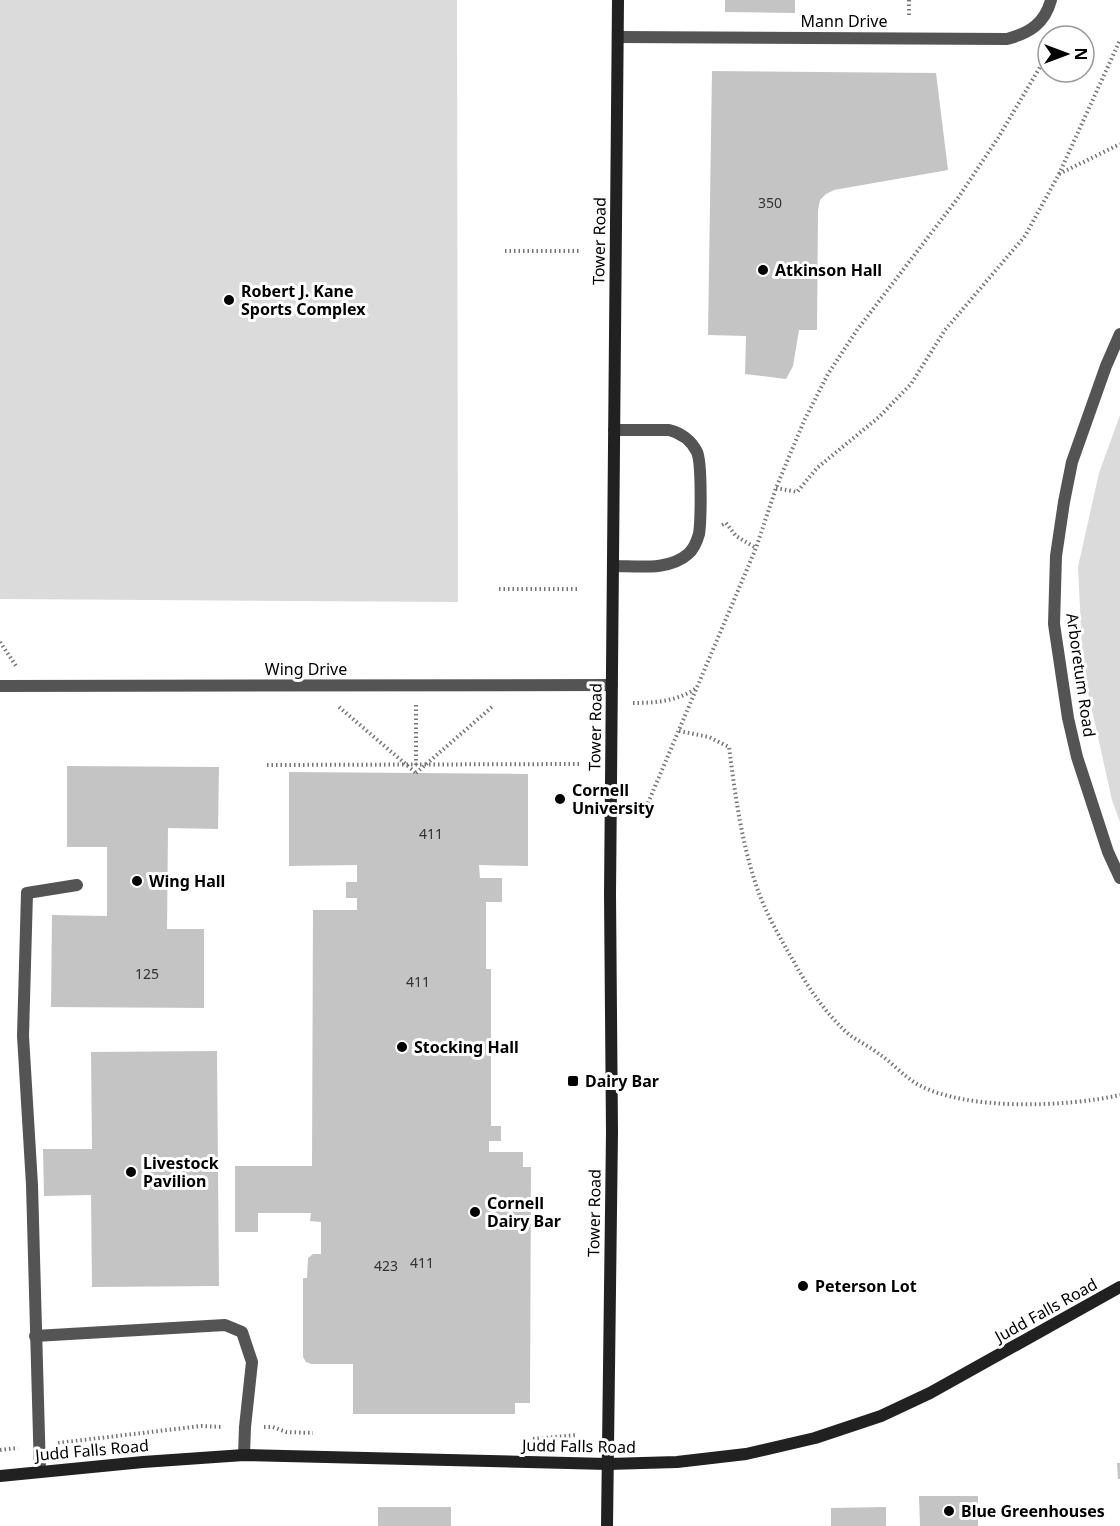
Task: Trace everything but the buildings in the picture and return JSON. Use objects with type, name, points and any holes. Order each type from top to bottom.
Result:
[{"type":"street","name":"Tower Road","points":[[607,1526],[612,1132],[610,882],[618,0]]},
{"type":"street","name":"Mann Drive","points":[[618,38],[1007,39],[1021,35],[1043,20],[1051,0]]},
{"type":"street","name":"Arboretum Road","points":[[1120,334],[1106,366],[1072,462],[1056,556],[1054,624],[1068,718],[1077,757],[1108,852],[1120,878]]},
{"type":"street","points":[[613,566],[663,566],[672,563],[689,553],[695,545],[699,529],[699,460],[692,444],[684,437],[669,430],[614,430]]},
{"type":"street","name":"Wing Drive","points":[[0,686],[612,685]]},
{"type":"street","points":[[40,1472],[32,1185],[23,1036],[27,893],[77,885]]},
{"type":"street","name":"Judd Falls Road","points":[[0,1476],[244,1455],[608,1464],[677,1462],[746,1454],[815,1438],[870,1420],[930,1393],[1120,1287]]},
{"type":"street","points":[[35,1336],[225,1325],[242,1332],[252,1362],[244,1455]]},
{"type":"path","points":[[776,488],[797,492],[817,468],[879,417],[911,384],[945,330],[1025,236],[1059,174],[1120,40]]},
{"type":"path","points":[[648,802],[756,548],[776,488],[804,421],[828,374],[857,330],[958,198],[998,138],[1036,74]]},
{"type":"path","points":[[1059,174],[1120,144]]},
{"type":"path","points":[[504,251],[581,251]]},
{"type":"path","points":[[699,529],[711,531],[726,523],[736,536],[756,548]]},
{"type":"path","points":[[499,589],[577,589]]},
{"type":"path","points":[[633,704],[670,700],[696,688]]},
{"type":"path","points":[[416,705],[416,773]]},
{"type":"path","points":[[416,773],[493,705]]},
{"type":"path","points":[[338,706],[416,773]]},
{"type":"path","points":[[679,731],[709,737],[729,747],[743,839],[756,887],[780,939],[809,988],[843,1029],[880,1054],[918,1085],[974,1101],[1044,1105],[1084,1102],[1120,1095]]},
{"type":"path","points":[[267,765],[582,764]]},
{"type":"shaded area","name":"Robert J. Kane Sports Complex","points":[[0,0],[457,0],[458,602],[0,599]]},
{"type":"shaded area","points":[[1120,415],[1120,822],[1112,800],[1083,670],[1078,567],[1099,473]]},
{"type":"place","name":"Atkinson Hall","points":[[763,270]]},
{"type":"place","name":"Robert J. Kane Sports Complex","points":[[229,300]]},
{"type":"place","name":"Cornell University","points":[[560,799]]},
{"type":"place","name":"Wing Hall","points":[[137,881]]},
{"type":"place","name":"Stocking Hall","points":[[402,1047]]},
{"type":"place","name":"Dairy Bar","points":[[573,1081]]},
{"type":"place","name":"Livestock Pavilion","points":[[131,1172]]},
{"type":"place","name":"Cornell Dairy Bar","points":[[475,1212]]},
{"type":"place","name":"Peterson Lot","points":[[803,1286]]},
{"type":"place","name":"Blue Greenhouses","points":[[949,1511]]}]
